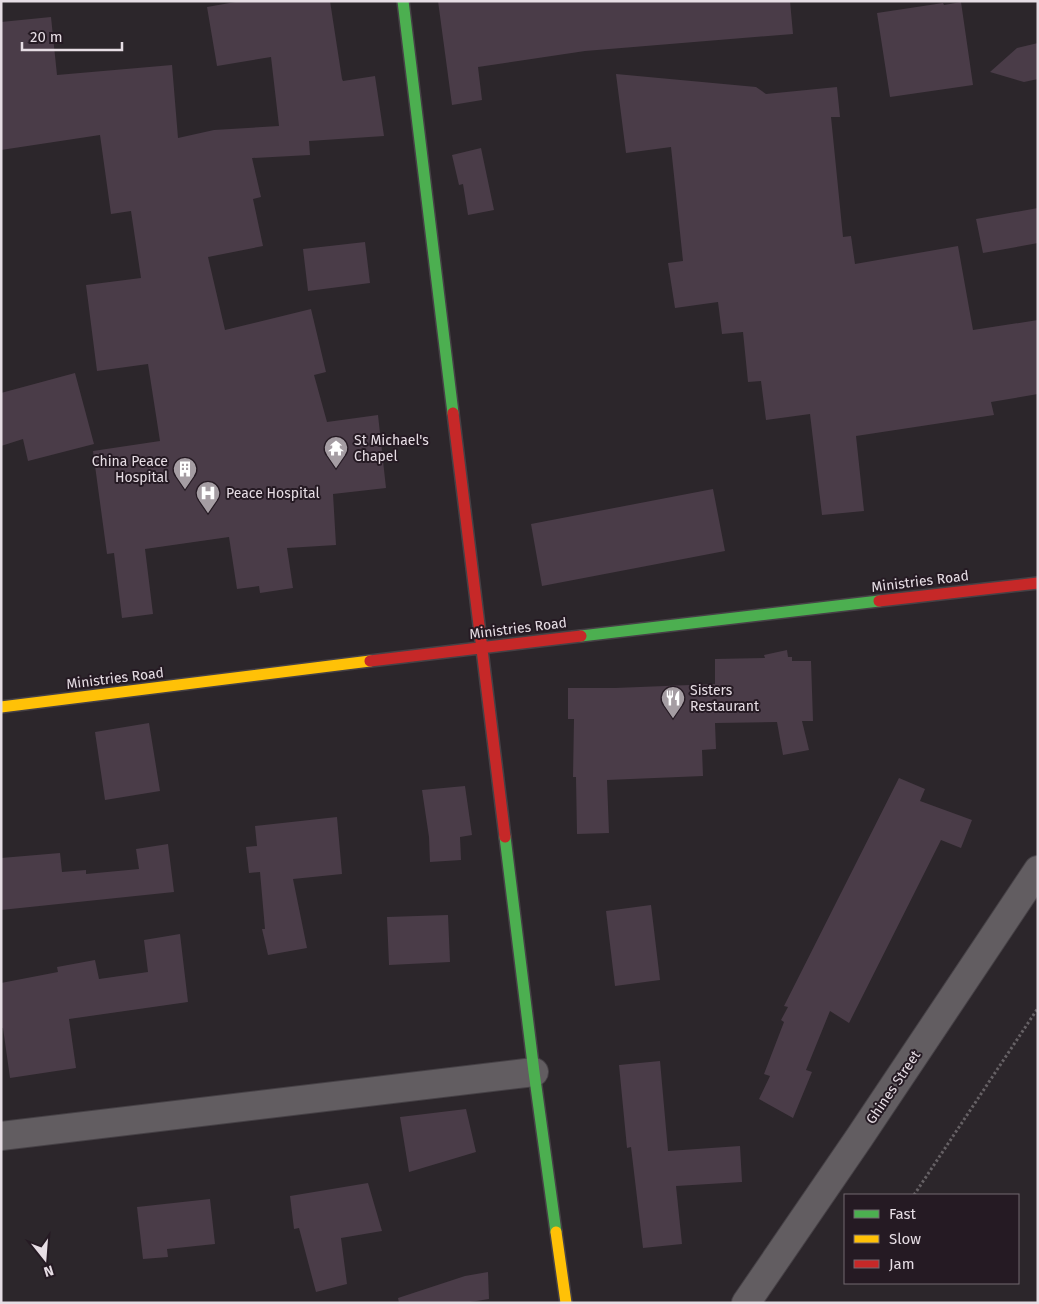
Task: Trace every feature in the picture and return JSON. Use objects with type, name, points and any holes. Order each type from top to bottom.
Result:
[{"type":"street","points":[[403,1],[534,1072],[566,1303]]},
{"type":"street","name":"Ministries Road","points":[[1,707],[483,647],[1038,582]]},
{"type":"street","name":"Ghines Street","points":[[746,1303],[865,1130],[1038,870]]},
{"type":"street","points":[[1,1136],[534,1072]]},
{"type":"path","points":[[915,1194],[1038,1008]]},
{"type":"building","points":[[241,1],[330,1],[342,79],[343,81],[375,76],[384,136],[309,141],[310,155],[252,158],[261,197],[253,199],[263,246],[208,257],[225,330],[311,309],[326,372],[314,375],[327,422],[378,415],[386,488],[333,494],[336,545],[287,548],[293,588],[260,593],[259,586],[237,589],[229,537],[145,549],[153,614],[122,618],[114,553],[107,554],[93,451],[160,441],[148,364],[97,371],[86,285],[141,278],[131,211],[111,214],[100,135],[1,150],[1,22],[51,17],[57,75],[172,65],[178,138],[214,130],[279,126],[271,57],[217,66],[207,7]]},
{"type":"building","points":[[438,1],[790,1],[793,34],[585,51],[478,67],[482,100],[452,105]]},
{"type":"building","points":[[961,2],[973,85],[890,97],[877,13]]},
{"type":"building","points":[[1038,43],[1038,79],[1024,82],[990,72],[1017,48]]},
{"type":"building","points":[[616,74],[756,87],[766,94],[837,87],[840,117],[831,117],[843,237],[851,236],[855,264],[958,246],[973,330],[1038,320],[1038,394],[991,402],[994,415],[856,436],[864,511],[822,515],[810,414],[766,420],[761,381],[748,382],[743,332],[722,334],[718,302],[675,308],[668,263],[683,261],[671,147],[626,153]]},
{"type":"building","points":[[481,148],[494,210],[468,215],[463,184],[459,185],[452,155]]},
{"type":"building","points":[[1038,208],[1038,243],[983,253],[976,219]]},
{"type":"building","points":[[365,242],[370,283],[308,291],[303,249]]},
{"type":"building","points":[[75,373],[94,444],[28,461],[23,439],[1,446],[1,393]]},
{"type":"building","points":[[713,489],[725,551],[542,586],[531,524]]},
{"type":"building","points":[[787,650],[788,657],[792,657],[792,661],[811,661],[813,721],[802,721],[809,750],[783,755],[777,722],[715,723],[716,749],[702,750],[703,776],[607,780],[609,833],[577,834],[576,777],[573,777],[574,719],[568,719],[568,688],[715,684],[715,659],[765,658],[764,655]]},
{"type":"building","points":[[149,723],[160,791],[105,800],[95,732]]},
{"type":"building","points":[[899,778],[925,789],[920,801],[972,820],[961,848],[941,840],[849,1023],[830,1011],[806,1070],[812,1072],[793,1118],[759,1099],[770,1076],[764,1074],[784,1022],[781,1020],[788,1007],[784,1006]]},
{"type":"building","points":[[465,786],[472,835],[460,837],[461,860],[430,862],[429,837],[422,790]]},
{"type":"building","points":[[337,817],[342,874],[293,879],[307,948],[268,955],[262,929],[265,929],[260,872],[249,873],[246,847],[257,846],[255,826]]},
{"type":"building","points":[[168,844],[174,892],[1,910],[1,858],[60,853],[62,872],[86,870],[86,874],[139,869],[136,849]]},
{"type":"building","points":[[651,905],[660,980],[615,986],[606,911]]},
{"type":"building","points":[[448,915],[450,962],[389,965],[387,917]]},
{"type":"building","points":[[180,934],[188,1002],[69,1019],[76,1068],[10,1078],[3,1028],[1,1028],[1,983],[58,972],[57,967],[95,960],[99,979],[148,972],[144,940]]},
{"type":"building","points":[[660,1061],[668,1151],[740,1146],[742,1182],[676,1186],[682,1244],[643,1248],[631,1147],[627,1148],[619,1065]]},
{"type":"building","points":[[466,1109],[476,1152],[409,1172],[400,1117]]},
{"type":"building","points":[[368,1183],[382,1231],[341,1238],[347,1284],[316,1292],[299,1228],[294,1229],[290,1196]]},
{"type":"building","points":[[210,1199],[215,1244],[167,1249],[168,1257],[143,1259],[137,1207]]},
{"type":"building","points":[[488,1272],[489,1299],[464,1303],[399,1303],[398,1298],[465,1276]]},
{"type":"traffic: fast","points":[[403,1],[453,413]]},
{"type":"traffic: fast","points":[[581,636],[879,601]]},
{"type":"traffic: fast","points":[[505,837],[556,1232]]},
{"type":"traffic: slow","points":[[1,707],[370,661]]},
{"type":"traffic: slow","points":[[556,1232],[566,1303]]},
{"type":"traffic: jam","points":[[453,413],[505,837]]},
{"type":"traffic: jam","points":[[879,601],[1038,583]]},
{"type":"traffic: jam","points":[[370,661],[581,636]]},
{"type":"place","name":"St Michael's Chapel","points":[[336,469]]},
{"type":"place","name":"China Peace Hospital","points":[[185,490]]},
{"type":"place","name":"Peace Hospital","points":[[208,514]]},
{"type":"place","name":"Sisters Restaurant","points":[[673,719]]}]
